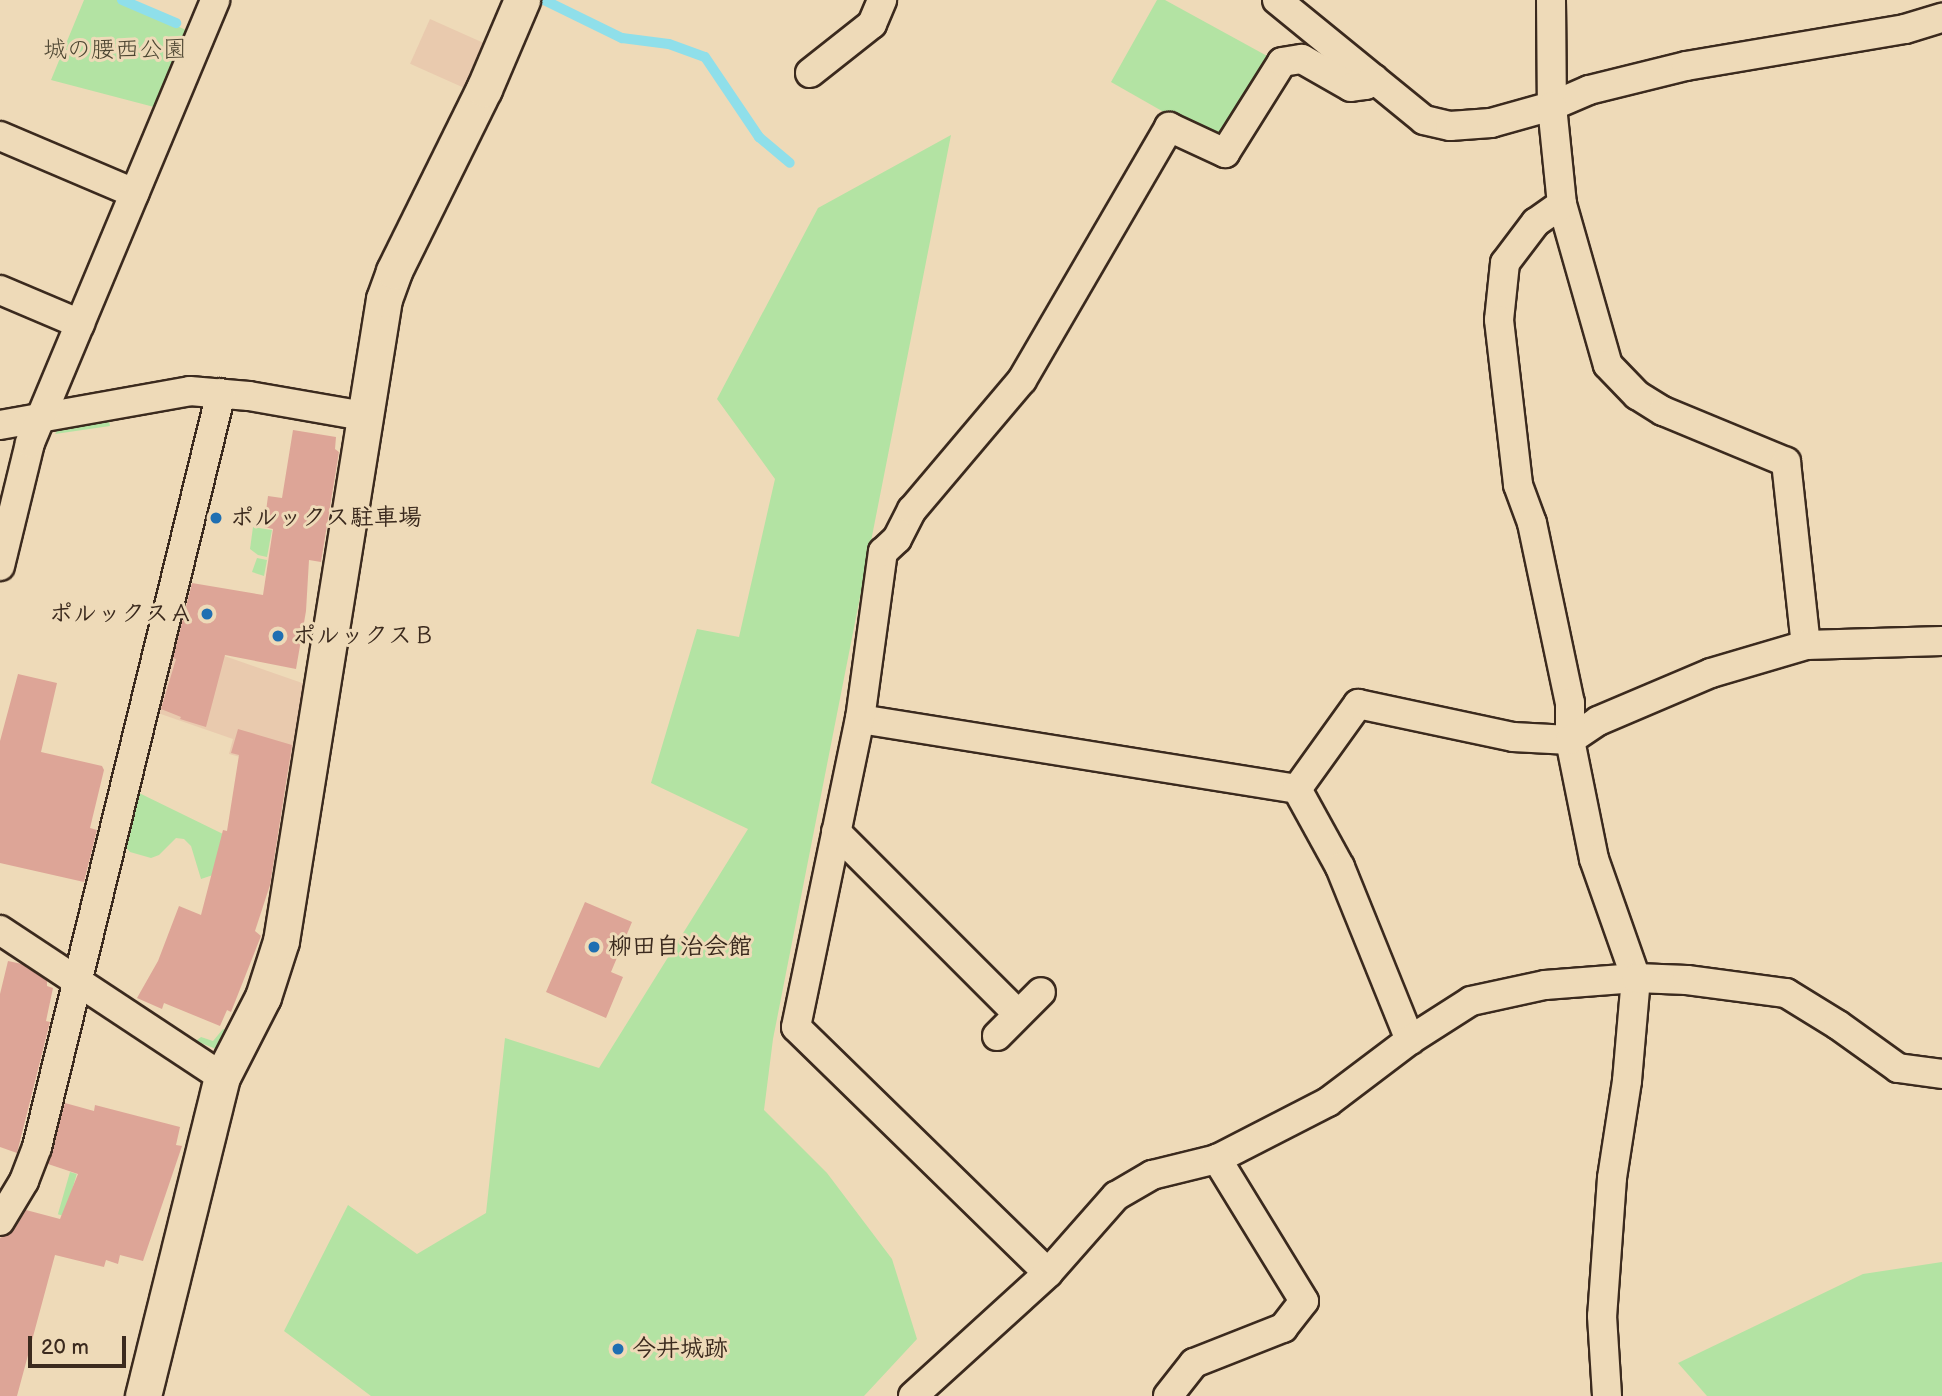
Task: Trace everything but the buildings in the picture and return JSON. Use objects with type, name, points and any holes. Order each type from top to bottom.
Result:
[{"type":"street","points":[[0,566],[30,443],[215,0]]},
{"type":"street","points":[[143,1396],[222,1077],[263,997],[281,941],[381,315],[394,271],[478,100],[522,0]]},
{"type":"street","points":[[810,73],[872,24],[882,0]]},
{"type":"street","points":[[1277,0],[1424,120],[1437,124],[1491,123],[1552,106],[1589,90],[1686,66],[1906,29],[1942,18]]},
{"type":"street","points":[[1551,0],[1552,106],[1562,204],[1608,365],[1637,395],[1663,411],[1786,462],[1794,559],[1806,645]]},
{"type":"street","points":[[1048,1273],[796,1027],[860,719],[883,552],[897,539],[912,510],[1022,380],[1169,127],[1225,153],[1282,62],[1301,59],[1351,87],[1366,85],[1374,79]]},
{"type":"street","points":[[0,136],[134,193]]},
{"type":"street","points":[[1562,204],[1536,222],[1505,263],[1499,320],[1518,485],[1532,523],[1570,703],[1570,740],[1594,859],[1636,978],[1627,1081],[1612,1178],[1602,1316],[1607,1396]]},
{"type":"street","points":[[0,290],[80,324]]},
{"type":"street","points":[[0,425],[179,391],[221,393],[365,416]]},
{"type":"street","points":[[0,1221],[31,1165],[221,393]]},
{"type":"street","points":[[1297,789],[1358,704],[1513,737],[1570,740],[1598,722],[1711,673],[1806,645],[1942,641]]},
{"type":"street","points":[[860,719],[1297,789]]},
{"type":"street","points":[[1297,789],[1340,867],[1410,1040]]},
{"type":"street","points":[[836,832],[1017,1013]]},
{"type":"street","points":[[0,930],[222,1077]]},
{"type":"street","points":[[913,1396],[1048,1273],[1116,1196],[1152,1175],[1217,1158],[1328,1102],[1410,1040],[1471,1001],[1545,985],[1636,978],[1687,980],[1786,993],[1838,1024],[1898,1068],[1942,1074]]},
{"type":"street","points":[[997,1036],[1017,1013],[1041,992]]},
{"type":"street","points":[[1168,1396],[1195,1363],[1283,1328],[1304,1301],[1217,1158]]},
{"type":"shaded area","points":[[430,19],[485,43],[465,88],[410,64]]},
{"type":"shaded area","points":[[173,638],[305,684],[293,771],[229,754],[233,739],[155,712]]},
{"type":"green space","name":"城の腰西公園","points":[[84,0],[129,0],[179,21],[177,26],[186,30],[154,107],[51,80]]},
{"type":"green space","points":[[1157,0],[1165,0],[1269,57],[1220,144],[1111,82]]},
{"type":"green space","points":[[951,135],[773,1039],[764,1110],[827,1173],[892,1259],[917,1339],[864,1396],[371,1396],[284,1331],[348,1205],[417,1254],[486,1213],[505,1038],[599,1068],[748,829],[651,783],[697,629],[739,637],[775,479],[717,399],[818,208]]},
{"type":"green space","points":[[108,417],[110,426],[55,434],[62,425]]},
{"type":"green space","points":[[253,527],[272,530],[267,557],[250,549]]},
{"type":"green space","points":[[257,558],[267,560],[264,576],[252,572]]},
{"type":"green space","points":[[135,791],[223,834],[213,875],[201,879],[191,846],[184,839],[176,838],[159,855],[151,858],[130,852],[122,843]]},
{"type":"green space","points":[[223,1029],[227,1031],[216,1049],[196,1041],[201,1037],[213,1041]]},
{"type":"green space","points":[[70,1172],[77,1174],[65,1216],[58,1214]]},
{"type":"green space","points":[[1942,1262],[1942,1396],[1707,1396],[1678,1363],[1863,1274]]},
{"type":"waterway","points":[[122,0],[176,23]]},
{"type":"waterway","points":[[544,0],[622,38],[669,44],[705,57],[759,137],[790,163]]},
{"type":"place","name":"ポルックス駐車場","points":[[216,518]]},
{"type":"place","name":"ポルックスＡ","points":[[207,614]]},
{"type":"place","name":"ポルックスＢ","points":[[278,636]]},
{"type":"place","name":"柳田自治会館","points":[[594,947]]},
{"type":"place","name":"今井城跡","points":[[618,1349]]}]
